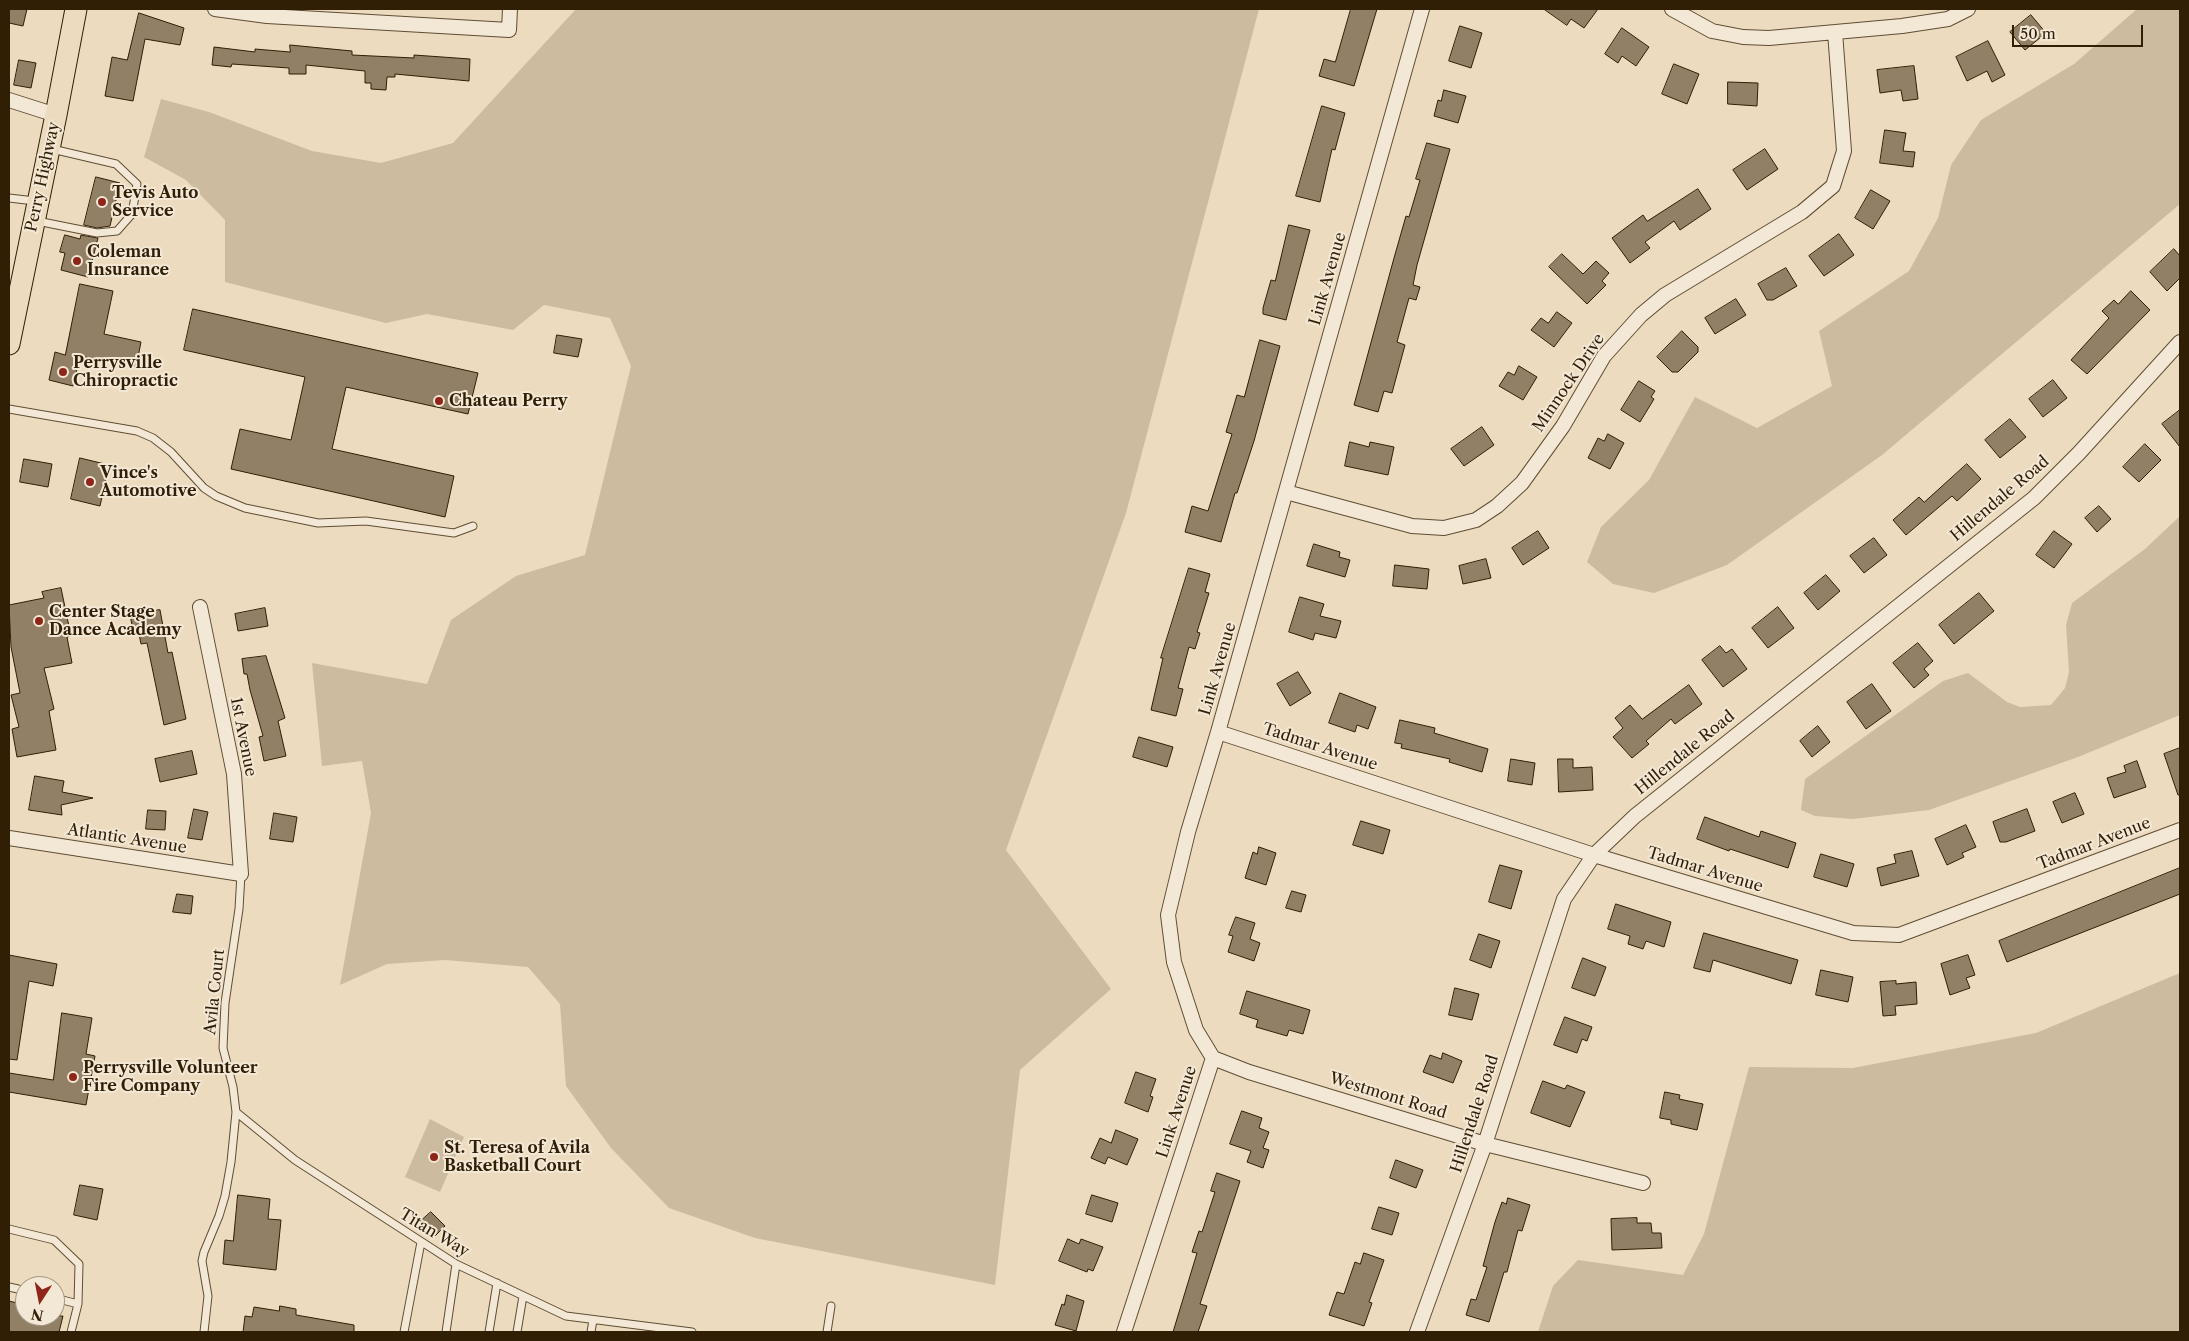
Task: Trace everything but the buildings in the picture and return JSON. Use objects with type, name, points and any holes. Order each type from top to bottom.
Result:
[{"type":"main road","name":"Perry Highway","points":[[9,344],[76,9]]},
{"type":"street","points":[[215,9],[267,16],[509,30],[510,9]]},
{"type":"street","name":"Link Avenue","points":[[1124,1332],[1213,1058],[1196,1030],[1174,962],[1168,915],[1188,832],[1218,732],[1422,9]]},
{"type":"street","points":[[1672,9],[1712,31],[1743,37],[1769,38],[1948,19],[1968,9]]},
{"type":"street","name":"Minnock Drive","points":[[1286,492],[1412,526],[1444,528],[1476,520],[1497,506],[1522,483],[1563,426],[1604,356],[1641,315],[1665,295],[1802,212],[1833,186],[1844,151],[1835,32]]},
{"type":"street","points":[[9,100],[56,115]]},
{"type":"street","name":"Hillendale Road","points":[[1417,1332],[1485,1144],[1564,899],[1594,855],[1634,816],[2034,498],[2079,453],[2180,342]]},
{"type":"street","name":"1st Avenue","points":[[200,607],[234,774],[240,874]]},
{"type":"street","name":"Tadmar Avenue","points":[[1218,732],[1594,855],[1853,933],[1899,934],[2180,830]]},
{"type":"street","name":"Atlantic Avenue","points":[[9,838],[240,874]]},
{"type":"street","name":"Westmont Road","points":[[1213,1058],[1249,1072],[1485,1144],[1643,1183]]},
{"type":"lane","points":[[9,198],[36,211],[97,233],[117,231],[132,214],[137,184],[116,164],[49,149]]},
{"type":"lane","points":[[9,409],[137,431],[154,438],[171,452],[204,488],[216,496],[245,508],[318,523],[366,521],[442,532],[459,532],[473,526]]},
{"type":"lane","name":"Avila Court","points":[[204,1332],[208,1296],[202,1261],[225,1196],[236,1112],[233,1087],[223,1048],[225,1003],[239,909],[240,874]]},
{"type":"lane","name":"Titan Way","points":[[236,1112],[294,1160],[456,1264],[566,1316],[692,1332]]},
{"type":"lane","points":[[9,1229],[54,1240],[76,1260],[80,1269],[78,1304],[71,1332]]},
{"type":"lane","points":[[404,1332],[421,1242]]},
{"type":"lane","points":[[446,1332],[456,1264]]},
{"type":"lane","points":[[489,1332],[497,1283]]},
{"type":"lane","points":[[517,1332],[523,1296]]},
{"type":"lane","points":[[65,1301],[78,1304]]},
{"type":"lane","points":[[826,1332],[831,1306]]},
{"type":"lane","points":[[591,1332],[593,1320]]},
{"type":"shaded area","points":[[576,9],[1259,9],[1126,513],[1006,850],[1111,989],[1020,1070],[995,1285],[755,1238],[669,1208],[611,1148],[566,1086],[560,1004],[528,967],[445,960],[387,964],[340,985],[371,813],[362,761],[322,766],[312,663],[427,684],[451,620],[516,576],[585,555],[631,366],[610,318],[544,305],[513,330],[427,314],[386,323],[225,282],[225,220],[186,180],[144,157],[161,99],[209,112],[312,151],[381,163],[453,143]]},
{"type":"shaded area","points":[[2137,9],[2180,9],[2180,204],[1882,455],[1727,565],[1654,593],[1613,584],[1587,562],[1601,527],[1649,480],[1695,397],[1757,428],[1832,386],[1819,331],[1909,271],[1938,218],[1951,165],[1981,120],[2074,64]]},
{"type":"shaded area","points":[[2180,516],[2180,715],[2078,757],[1929,810],[1853,819],[1815,816],[1801,810],[1805,779],[1943,681],[1968,673],[2007,702],[2020,707],[2051,705],[2065,688],[2069,672],[2066,625],[2072,603],[2145,549]]},
{"type":"shaded area","points":[[2180,973],[2180,1332],[1538,1332],[1553,1286],[1578,1260],[1683,1275],[1704,1234],[1749,1067],[1853,1068],[2036,1033]]},
{"type":"shaded area","name":"St. Teresa of Avila Basketball Court","points":[[430,1119],[464,1137],[440,1192],[405,1177]]},
{"type":"place","name":"Tevis Auto Service","points":[[102,202]]},
{"type":"place","name":"Coleman Insurance","points":[[77,261]]},
{"type":"place","name":"Perrysville Chiropractic","points":[[63,372]]},
{"type":"place","name":"Chateau Perry","points":[[439,401]]},
{"type":"place","name":"Vince's Automotive","points":[[90,482]]},
{"type":"place","name":"Center Stage Dance Academy","points":[[39,621]]},
{"type":"place","name":"Perrysville Volunteer Fire Company","points":[[73,1077]]},
{"type":"place","name":"St. Teresa of Avila Basketball Court","points":[[434,1157]]}]
